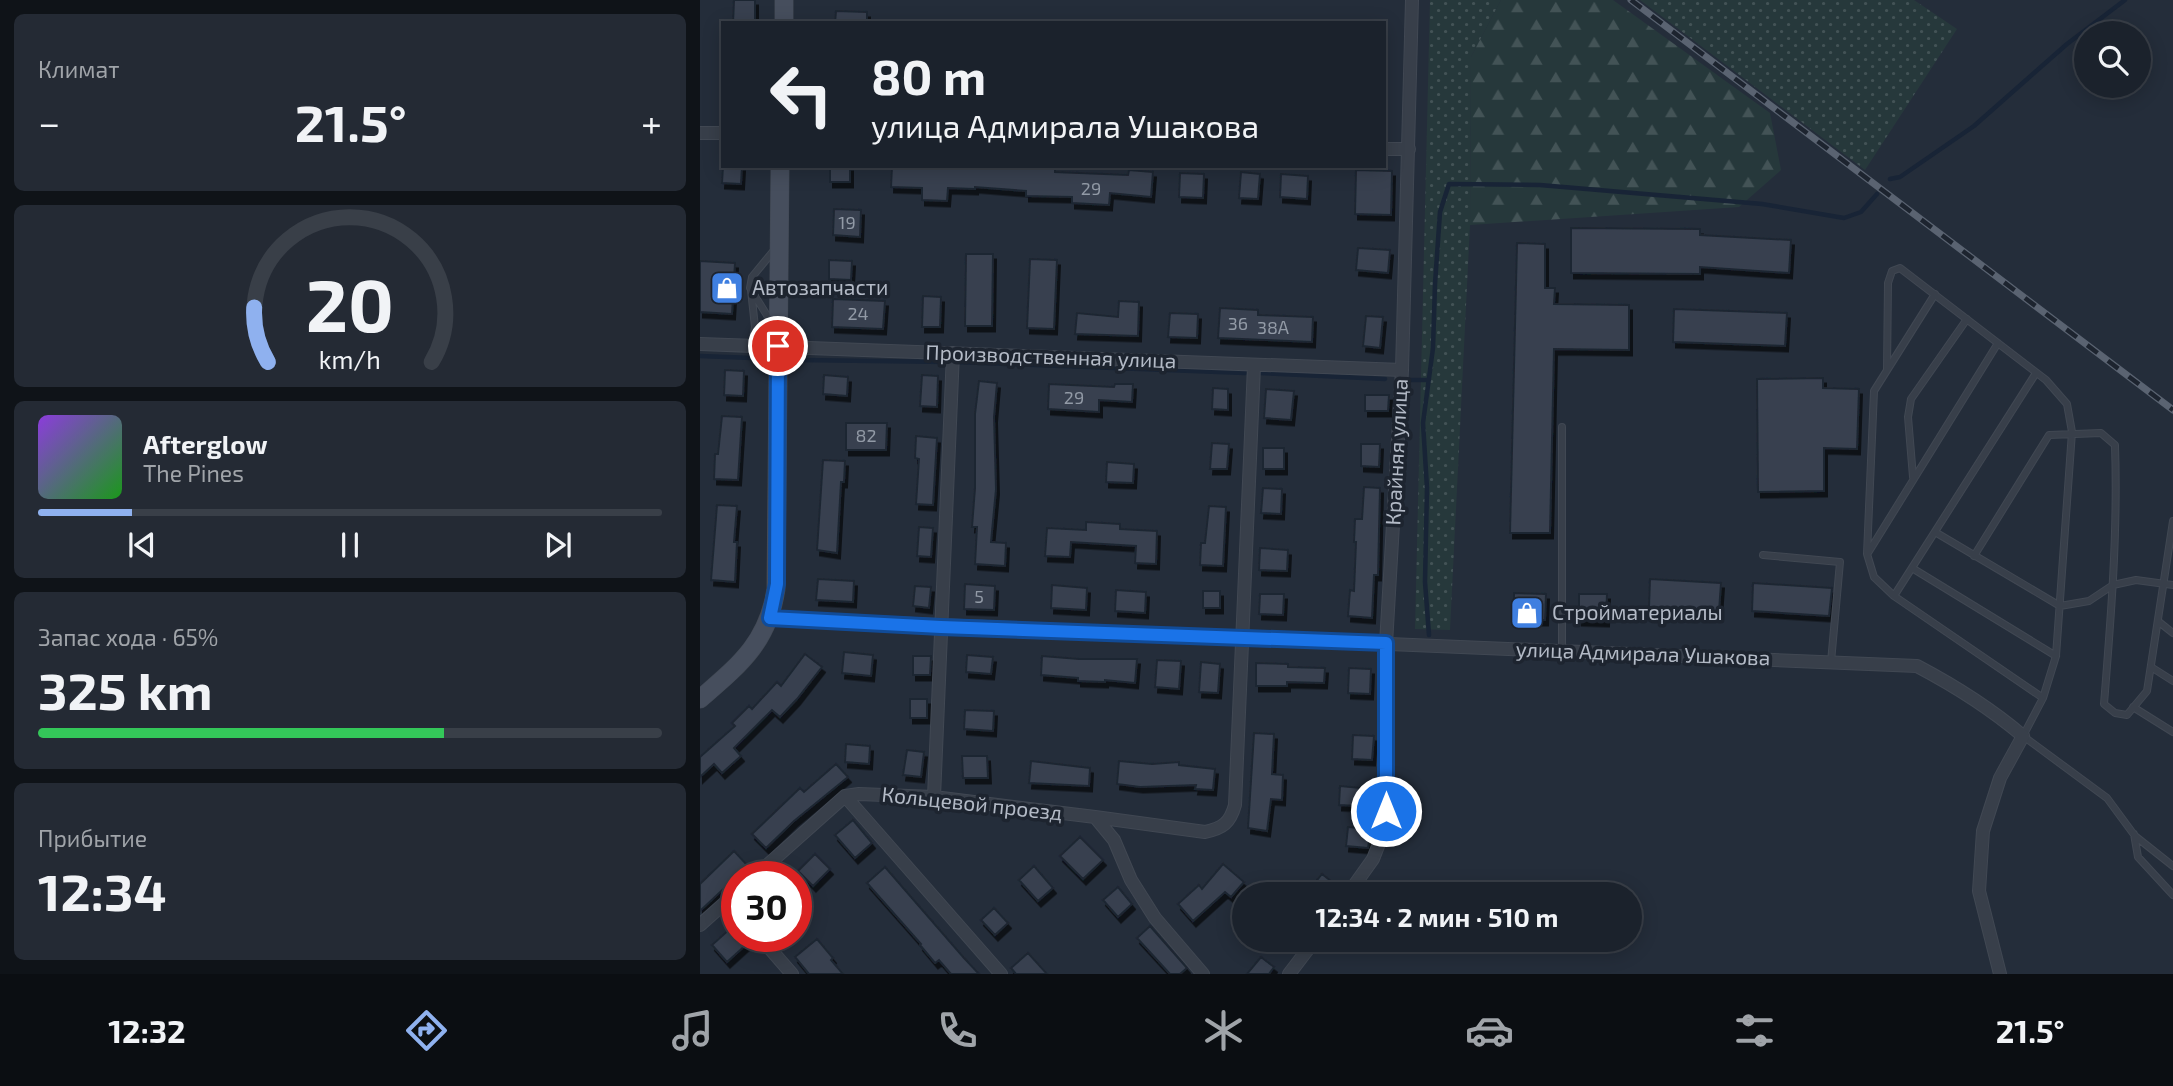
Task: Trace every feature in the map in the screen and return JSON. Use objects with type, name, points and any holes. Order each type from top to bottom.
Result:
[{"type":"main road","points":[[784,0],[784,21]]},
{"type":"main road","points":[[700,699],[747,657],[760,639],[770,618],[777,584],[780,168]]},
{"type":"street","name":"Крайняя улица","points":[[1357,882],[1373,859],[1386,811],[1386,643],[1402,370],[1412,0]]},
{"type":"street","points":[[700,133],[721,133]]},
{"type":"street","points":[[1386,149],[1409,149]]},
{"type":"street","name":"Производственная улица","points":[[700,344],[752,345],[778,340],[953,353],[1402,370]]},
{"type":"street","points":[[933,797],[953,353]]},
{"type":"street","points":[[1241,637],[1254,366]]},
{"type":"street","name":"улица Адмирала Ушакова","points":[[770,618],[1917,666],[1954,685],[2023,736]]},
{"type":"street","name":"Кольцевой проезд","points":[[845,796],[859,794],[933,797],[1205,832],[1222,828],[1231,818],[1235,805],[1241,637]]},
{"type":"street","points":[[2000,974],[1979,891],[1983,831],[2000,778],[2023,736]]},
{"type":"street","points":[[772,861],[845,796],[1001,974]]},
{"type":"street","points":[[1096,817],[1114,840],[1131,880],[1155,918],[1203,974]]},
{"type":"street","points":[[700,925],[721,906]]},
{"type":"street","points":[[773,952],[792,974]]},
{"type":"street","points":[[1289,974],[1306,952]]},
{"type":"lane","points":[[752,345],[755,327],[750,288],[752,277],[769,255],[780,246]]},
{"type":"lane","points":[[1887,370],[1888,284],[1892,271],[1900,268],[2046,380],[2067,404],[2072,432],[2056,656],[2043,698],[2023,736],[2107,798],[2133,833],[2173,866]]},
{"type":"lane","points":[[750,288],[778,340]]},
{"type":"lane","points":[[1935,294],[1874,391],[1867,554],[1874,576],[1894,596],[2043,698]]},
{"type":"lane","points":[[1913,479],[1908,417],[1911,399],[1967,319]]},
{"type":"lane","points":[[1867,554],[1997,343]]},
{"type":"lane","points":[[1894,596],[2036,373]]},
{"type":"lane","points":[[1562,427],[1562,652]]},
{"type":"lane","points":[[1974,556],[2049,435],[2072,432],[2101,433],[2115,445],[2117,496],[2104,704],[2115,713],[2127,715],[2147,691],[2173,523]]},
{"type":"lane","points":[[1935,532],[2060,606],[2089,601],[2113,585],[2136,580],[2173,585]]},
{"type":"lane","points":[[1763,555],[1840,562],[1831,662]]},
{"type":"lane","points":[[1912,568],[2056,656]]},
{"type":"lane","points":[[2159,622],[2173,633]]},
{"type":"lane","points":[[2151,667],[2173,681]]},
{"type":"lane","points":[[2133,707],[2173,732]]},
{"type":"lane","points":[[2133,833],[2138,857],[2173,895]]},
{"type":"green space","points":[[1430,0],[1501,0],[1471,57],[1470,225],[1450,630],[1415,629]]},
{"type":"green space","points":[[1501,0],[1613,0],[1770,113],[1781,170],[1739,207],[1470,225],[1471,57]]},
{"type":"green space","points":[[1640,0],[1914,0],[1957,29],[1865,170]]},
{"type":"building","points":[[734,0],[755,0],[755,21],[733,21]]},
{"type":"building","points":[[836,11],[867,12],[867,21],[835,21]]},
{"type":"building","points":[[723,168],[742,168],[741,184],[722,183]]},
{"type":"building","points":[[830,168],[850,168],[850,182],[830,182]]},
{"type":"building","points":[[892,168],[1055,168],[1055,172],[1128,175],[1129,170],[1153,172],[1151,197],[1110,193],[1109,205],[1072,203],[1072,197],[1026,196],[1026,191],[975,187],[948,188],[947,201],[922,200],[922,188],[891,187]]},
{"type":"building","points":[[1356,170],[1392,171],[1391,215],[1355,214]]},
{"type":"building","points":[[1241,172],[1260,174],[1258,199],[1239,198]]},
{"type":"building","points":[[1180,173],[1204,174],[1203,198],[1179,197]]},
{"type":"building","points":[[1281,174],[1308,176],[1307,199],[1280,197]]},
{"type":"building","points":[[834,209],[861,210],[860,237],[833,235]]},
{"type":"building","points":[[1571,228],[1700,229],[1700,235],[1791,240],[1789,273],[1700,267],[1700,274],[1571,273]]},
{"type":"building","points":[[1517,243],[1545,244],[1545,288],[1555,288],[1554,304],[1629,305],[1629,350],[1554,349],[1550,533],[1510,533]]},
{"type":"building","points":[[1358,248],[1390,250],[1388,273],[1356,270]]},
{"type":"building","points":[[966,254],[993,254],[992,326],[965,326]]},
{"type":"building","points":[[1030,259],[1057,260],[1054,329],[1027,328]]},
{"type":"building","points":[[829,260],[852,261],[851,280],[829,279]]},
{"type":"building","points":[[700,261],[735,263],[732,314],[700,312]]},
{"type":"building","points":[[923,296],[941,297],[940,327],[922,327]]},
{"type":"building","points":[[833,299],[885,301],[883,329],[832,327]]},
{"type":"building","points":[[1119,301],[1139,302],[1138,336],[1075,334],[1077,313],[1118,317]]},
{"type":"building","points":[[1220,308],[1258,310],[1258,315],[1313,317],[1312,342],[1218,338]]},
{"type":"building","points":[[1674,309],[1787,313],[1785,346],[1673,342]]},
{"type":"building","points":[[1170,313],[1198,314],[1197,338],[1168,337]]},
{"type":"building","points":[[1366,316],[1383,317],[1380,348],[1363,346]]},
{"type":"building","points":[[725,370],[744,371],[743,396],[724,395]]},
{"type":"building","points":[[824,375],[848,377],[847,396],[823,394]]},
{"type":"building","points":[[922,375],[938,376],[937,407],[920,406]]},
{"type":"building","points":[[1823,378],[1823,388],[1859,389],[1857,449],[1824,448],[1824,491],[1758,492],[1757,379]]},
{"type":"building","points":[[979,381],[997,383],[994,417],[996,489],[991,542],[1006,543],[1005,566],[975,564],[977,527],[972,527],[975,414]]},
{"type":"building","points":[[1049,384],[1114,387],[1115,384],[1133,384],[1132,402],[1099,400],[1099,412],[1048,409]]},
{"type":"building","points":[[1213,388],[1228,389],[1228,410],[1212,409]]},
{"type":"building","points":[[1266,389],[1294,391],[1291,420],[1264,418]]},
{"type":"building","points":[[1365,395],[1389,395],[1388,411],[1365,411]]},
{"type":"building","points":[[722,416],[742,417],[738,480],[714,479],[715,454],[718,454]]},
{"type":"building","points":[[846,423],[887,423],[886,450],[846,450]]},
{"type":"building","points":[[916,436],[937,438],[933,505],[916,504],[919,459],[915,458]]},
{"type":"building","points":[[1212,443],[1229,444],[1227,469],[1210,469]]},
{"type":"building","points":[[1361,444],[1380,444],[1379,467],[1361,466]]},
{"type":"building","points":[[1263,448],[1284,448],[1284,469],[1263,469]]},
{"type":"building","points":[[823,460],[845,461],[844,482],[841,482],[837,553],[817,550]]},
{"type":"building","points":[[1107,462],[1134,464],[1133,483],[1106,482]]},
{"type":"building","points":[[1364,487],[1380,488],[1378,575],[1374,575],[1372,618],[1348,616],[1350,590],[1354,591],[1355,519],[1362,519]]},
{"type":"building","points":[[1263,488],[1282,489],[1281,514],[1261,513]]},
{"type":"building","points":[[717,505],[737,506],[735,582],[711,580]]},
{"type":"building","points":[[1209,506],[1226,507],[1223,566],[1200,565],[1201,543],[1205,543]]},
{"type":"building","points":[[1086,522],[1120,524],[1120,529],[1157,531],[1156,564],[1135,563],[1136,546],[1071,542],[1070,557],[1045,556],[1047,528],[1086,530]]},
{"type":"building","points":[[919,527],[933,528],[931,557],[917,556]]},
{"type":"building","points":[[1260,548],[1288,550],[1287,571],[1259,570]]},
{"type":"building","points":[[818,579],[854,581],[853,602],[816,600]]},
{"type":"building","points":[[1650,579],[1721,583],[1719,611],[1649,607]]},
{"type":"building","points":[[1753,583],[1832,588],[1829,616],[1752,611]]},
{"type":"building","points":[[965,584],[995,586],[994,610],[964,609]]},
{"type":"building","points":[[1052,585],[1087,588],[1086,610],[1051,608]]},
{"type":"building","points":[[915,586],[931,587],[929,608],[913,606]]},
{"type":"building","points":[[1116,590],[1146,592],[1145,613],[1115,611]]},
{"type":"building","points":[[1203,591],[1220,591],[1220,608],[1203,608]]},
{"type":"building","points":[[1514,593],[1546,594],[1545,620],[1514,620]]},
{"type":"building","points":[[1260,594],[1284,594],[1283,615],[1259,614]]},
{"type":"building","points":[[1579,594],[1607,594],[1606,621],[1579,620]]},
{"type":"building","points":[[844,652],[873,655],[871,676],[842,673]]},
{"type":"building","points":[[805,654],[822,667],[797,699],[780,717],[772,710],[734,748],[741,756],[722,773],[714,764],[700,777],[700,757],[735,726],[732,723],[749,706],[752,709],[777,682],[781,686]]},
{"type":"building","points":[[967,655],[993,657],[991,674],[966,672]]},
{"type":"building","points":[[913,656],[931,656],[930,675],[913,675]]},
{"type":"building","points":[[1042,656],[1137,659],[1135,683],[1078,681],[1078,678],[1041,675]]},
{"type":"building","points":[[1157,660],[1181,661],[1179,689],[1155,687]]},
{"type":"building","points":[[1201,662],[1220,664],[1218,693],[1199,692]]},
{"type":"building","points":[[1256,663],[1325,668],[1324,683],[1287,682],[1287,686],[1256,686]]},
{"type":"building","points":[[1349,668],[1371,669],[1370,694],[1348,693]]},
{"type":"building","points":[[910,699],[927,699],[927,718],[910,718]]},
{"type":"building","points":[[965,710],[994,711],[993,731],[964,729]]},
{"type":"building","points":[[1254,733],[1274,734],[1272,774],[1283,775],[1282,800],[1271,799],[1267,831],[1248,828]]},
{"type":"building","points":[[1353,735],[1374,736],[1372,760],[1352,759]]},
{"type":"building","points":[[846,744],[870,746],[869,764],[845,762]]},
{"type":"building","points":[[907,750],[924,752],[921,777],[903,775]]},
{"type":"building","points":[[962,756],[987,756],[988,778],[963,778]]},
{"type":"building","points":[[1031,761],[1090,768],[1089,786],[1029,783]]},
{"type":"building","points":[[1119,761],[1152,764],[1179,762],[1179,765],[1215,769],[1213,790],[1195,789],[1196,785],[1140,787],[1117,784]]},
{"type":"building","points":[[836,764],[848,777],[766,848],[752,834],[800,788],[804,792]]},
{"type":"building","points":[[1340,786],[1361,788],[1359,806],[1339,805]]},
{"type":"building","points":[[853,820],[872,843],[855,858],[835,835]]},
{"type":"building","points":[[1348,827],[1371,829],[1368,848],[1346,846]]},
{"type":"building","points":[[1080,837],[1103,860],[1083,879],[1060,856]]},
{"type":"building","points":[[734,851],[743,861],[724,861]]},
{"type":"building","points":[[815,854],[830,869],[813,886],[812,861],[808,861]]},
{"type":"building","points":[[721,864],[721,891],[700,911],[700,884]]},
{"type":"building","points":[[1223,864],[1244,882],[1232,882],[1231,897],[1225,892],[1193,921],[1178,904],[1199,885],[1202,889]]},
{"type":"building","points":[[1034,866],[1053,888],[1038,901],[1019,880]]},
{"type":"building","points":[[885,867],[979,974],[951,974],[939,960],[935,963],[867,883]]},
{"type":"building","points":[[1322,874],[1332,882],[1316,882]]},
{"type":"building","points":[[1118,887],[1132,904],[1118,917],[1103,900]]},
{"type":"building","points":[[994,908],[1008,923],[995,935],[981,920]]},
{"type":"building","points":[[1150,926],[1187,968],[1180,974],[1170,974],[1137,938]]},
{"type":"building","points":[[721,937],[721,952],[738,952],[727,962],[712,945]]},
{"type":"building","points":[[817,939],[843,974],[809,974],[795,957],[801,952],[812,952],[812,943]]},
{"type":"building","points":[[1028,953],[1047,974],[1016,974],[1011,968]]},
{"type":"building","points":[[1261,957],[1274,967],[1269,974],[1247,974]]},
{"type":"waterway","points":[[1890,179],[1900,177],[1974,126],[2067,44],[2125,0]]},
{"type":"waterway","points":[[1429,635],[1425,582],[1427,488],[1423,423],[1433,348],[1440,212],[1449,184],[1540,185],[1762,204],[1844,218],[1861,212],[1877,194]]},
{"type":"waterway","points":[[700,356],[752,358]]},
{"type":"waterway","points":[[799,360],[948,362]]},
{"type":"waterway","points":[[956,362],[1245,373]]},
{"type":"waterway","points":[[1260,373],[1385,379]]},
{"type":"waterway","points":[[1409,380],[1429,380]]},
{"type":"railway","points":[[1631,0],[2173,410]]},
{"type":"place","name":"Автозапчасти","points":[[727,288]]},
{"type":"place","name":"Стройматериалы","points":[[1527,613]]},
{"type":"route","points":[[778,346],[777,584],[770,618],[1386,643],[1386,811]]}]
